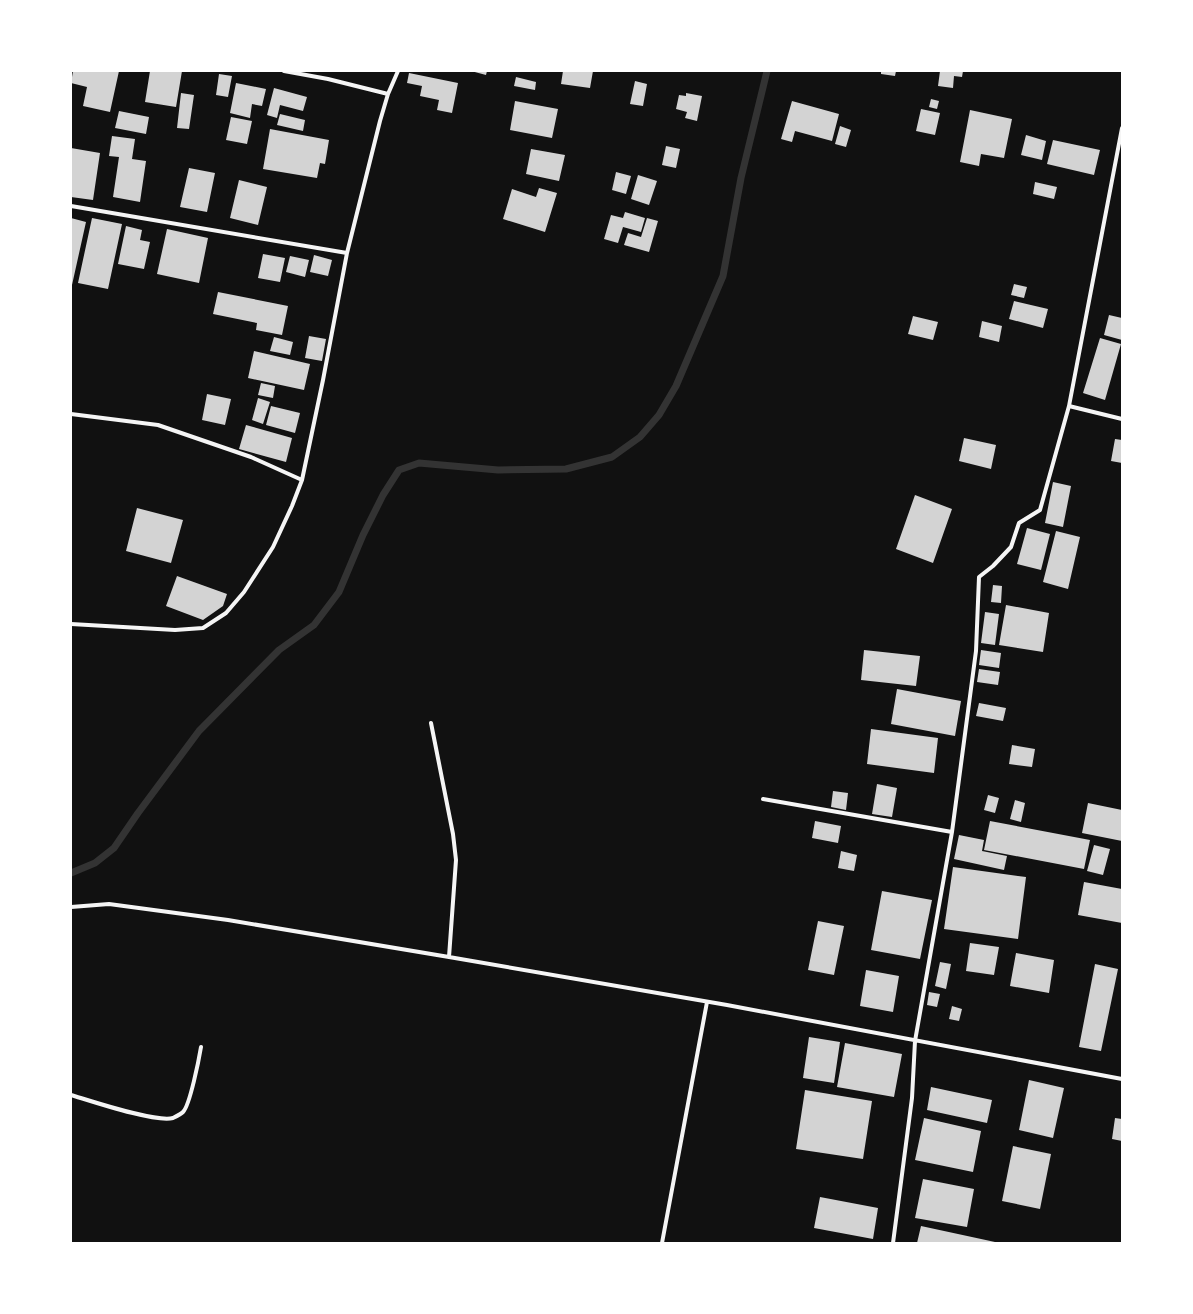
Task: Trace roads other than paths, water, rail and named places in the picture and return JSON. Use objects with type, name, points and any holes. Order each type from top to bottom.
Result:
[{"type":"street","points":[[284,71],[328,79],[388,94]]},
{"type":"street","points":[[71,624],[175,630],[203,628],[226,613],[244,592],[273,547],[302,480],[347,253],[380,121],[388,94],[398,71]]},
{"type":"street","points":[[893,1243],[912,1098],[915,1041],[952,832],[976,651],[978,577],[993,566],[1011,547],[1019,523],[1040,510],[1069,406],[1122,128]]},
{"type":"street","points":[[71,206],[347,253]]},
{"type":"street","points":[[1069,406],[1122,419]]},
{"type":"street","points":[[71,414],[158,425],[251,457],[302,480]]},
{"type":"street","points":[[432,723],[453,834],[456,860],[448,957]]},
{"type":"street","points":[[763,799],[952,832]]},
{"type":"street","points":[[71,907],[109,904],[228,920],[707,1002],[1122,1079]]},
{"type":"street","points":[[662,1243],[707,1002]]},
{"type":"street","points":[[71,1095],[141,1115],[159,1118],[173,1118],[184,1112],[190,1096],[201,1047]]},
{"type":"waterway","points":[[71,873],[95,863],[114,848],[199,731],[279,650],[314,625],[339,592],[363,535],[383,495],[399,470],[419,463],[498,470],[566,469],[612,457],[640,437],[659,415],[676,386],[723,276],[741,178],[767,71]]}]
